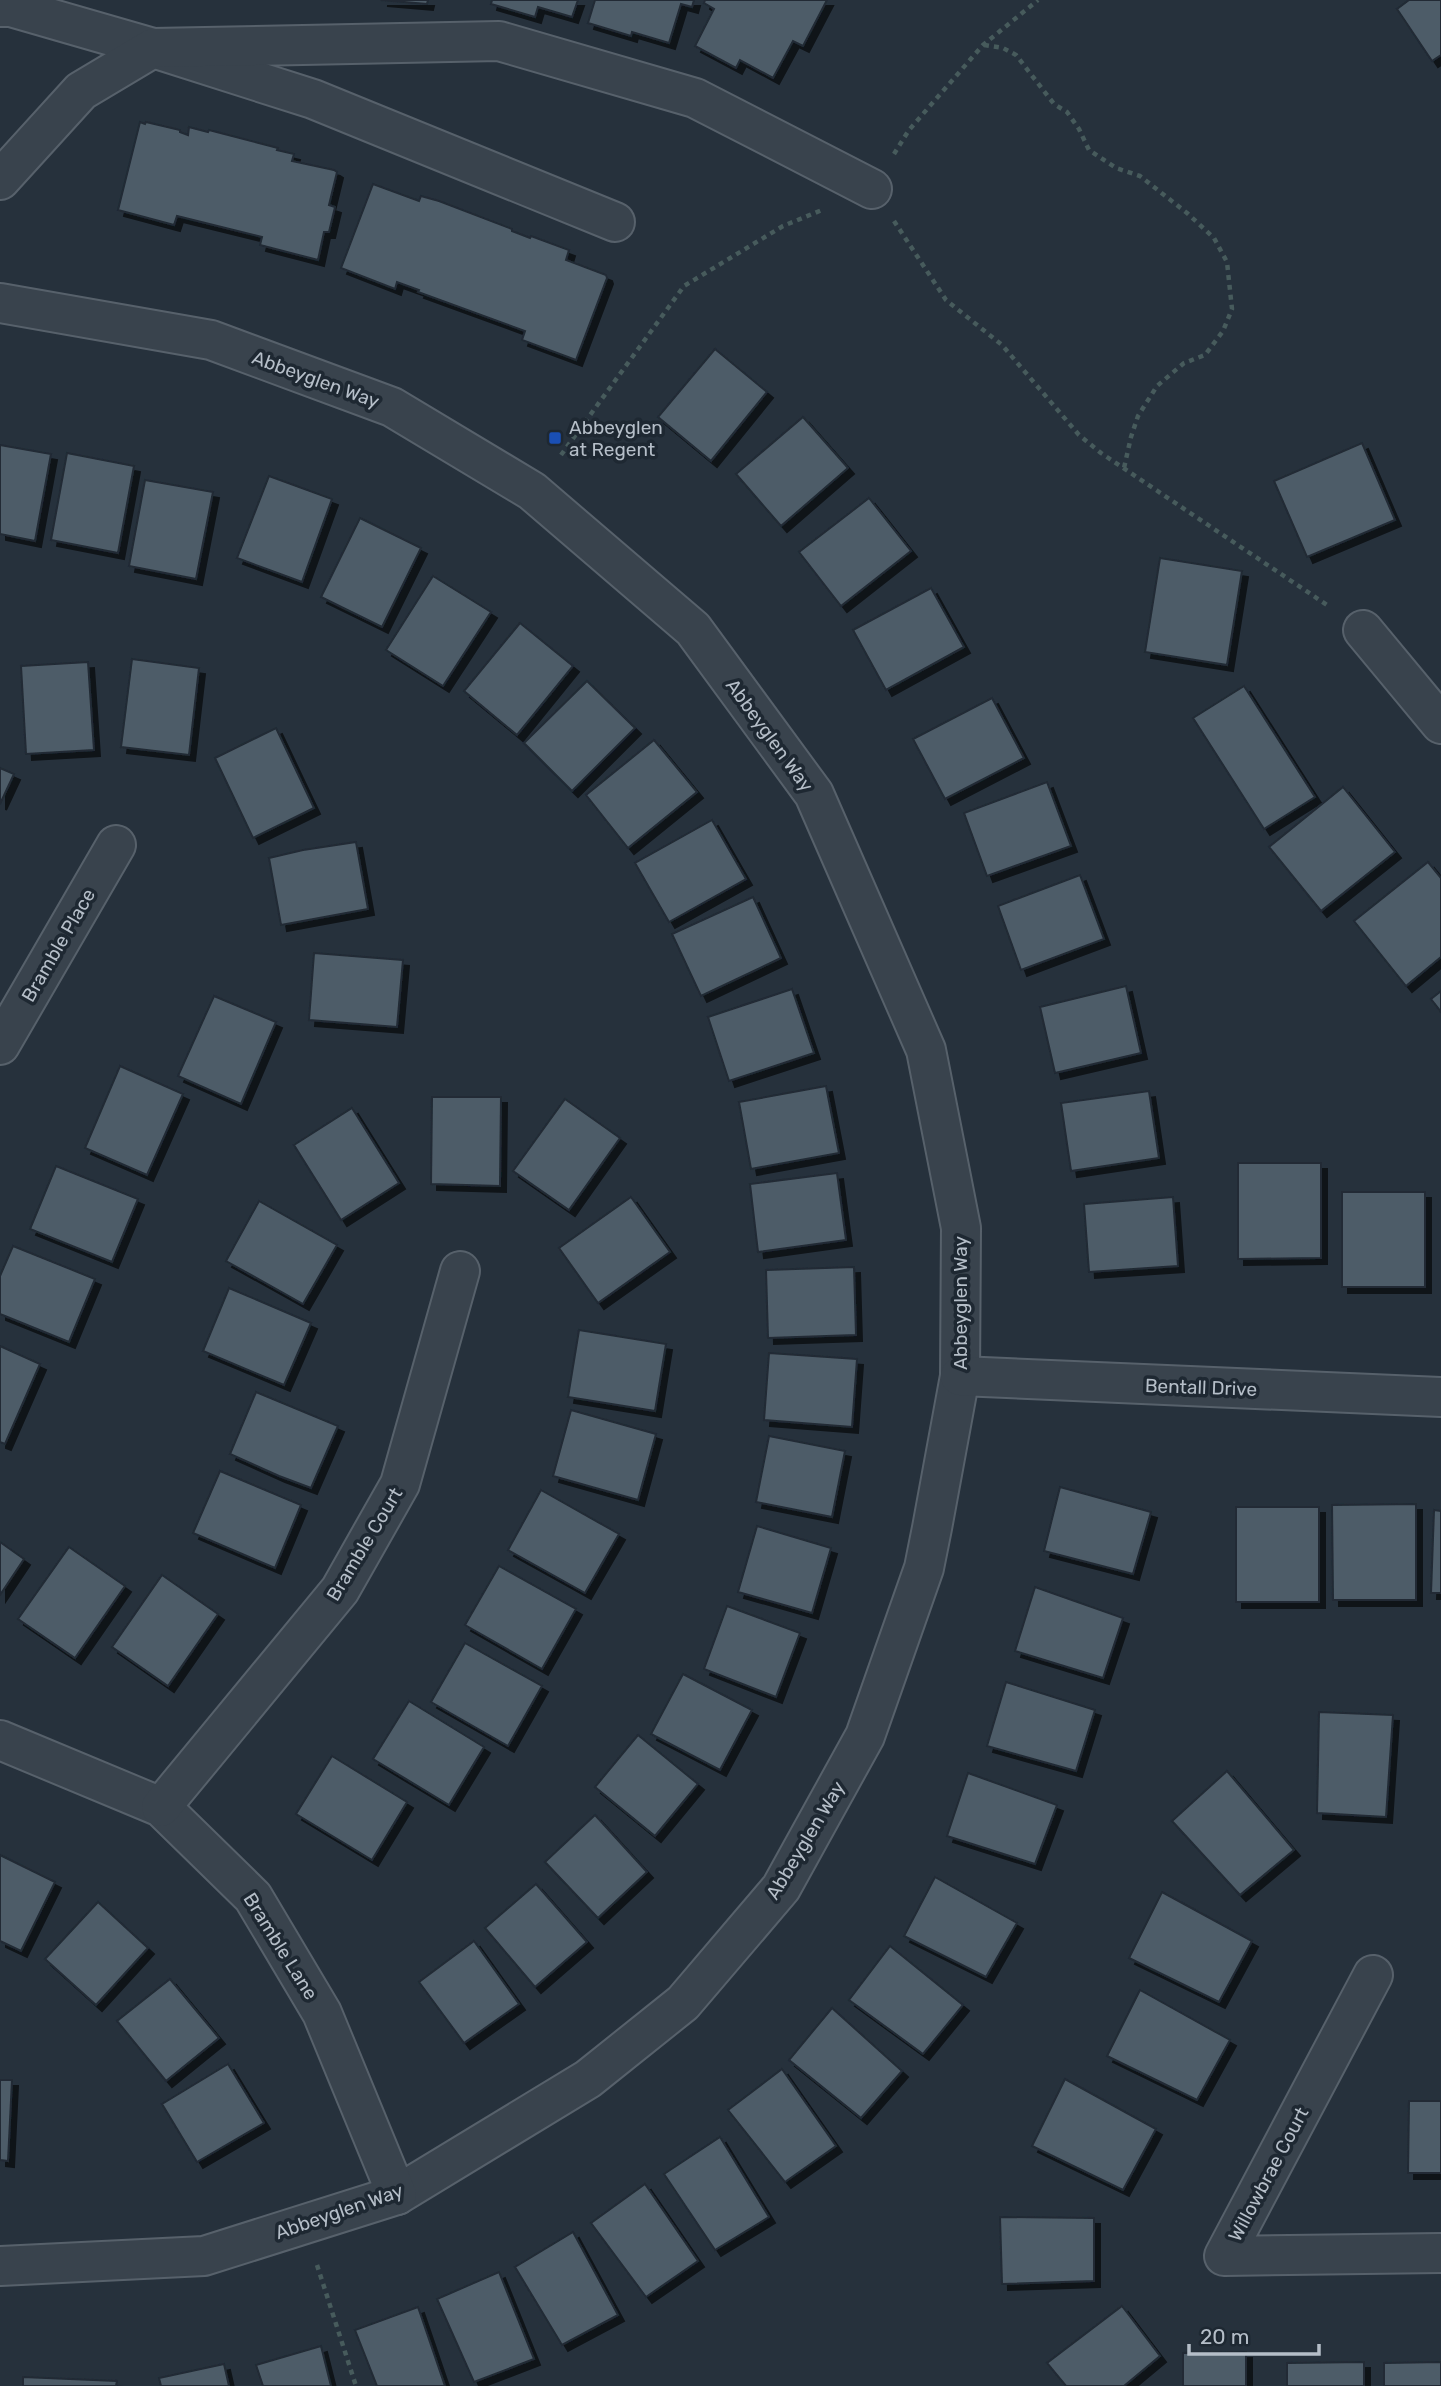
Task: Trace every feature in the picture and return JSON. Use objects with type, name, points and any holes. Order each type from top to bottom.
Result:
[{"type":"street","points":[[0,7],[11,7],[153,48],[313,99],[615,222]]},
{"type":"street","points":[[0,180],[81,91],[153,48],[499,41],[695,98],[872,189]]},
{"type":"street","name":"Abbeyglen Way","points":[[0,303],[211,340],[392,407],[532,491],[693,629],[814,794],[926,1050],[961,1228],[960,1377],[924,1568],[865,1735],[781,1888],[683,2003],[588,2079],[397,2194],[204,2256],[0,2266]]},
{"type":"street","points":[[1363,630],[1441,724]]},
{"type":"street","name":"Bramble Place","points":[[0,1045],[116,845]]},
{"type":"street","name":"Bramble Court","points":[[161,1807],[340,1590],[400,1484],[460,1271]]},
{"type":"street","name":"Bentall Drive","points":[[960,1377],[1441,1397]]},
{"type":"street","name":"Bramble Lane","points":[[0,1740],[161,1807],[253,1897],[322,2012],[397,2194]]},
{"type":"street","name":"Willowbrae Court","points":[[1373,1975],[1224,2256],[1441,2253]]},
{"type":"path","points":[[561,455],[684,286],[783,226],[872,189],[909,130],[983,45],[1038,0]]},
{"type":"path","points":[[983,45],[1003,48],[1016,55],[1054,104],[1067,112],[1090,150],[1116,168],[1140,176],[1187,213],[1213,238],[1227,262],[1232,309],[1223,331],[1205,355],[1184,363],[1157,386],[1138,416],[1124,468]]},
{"type":"path","points":[[872,189],[946,300],[1002,345],[1079,435],[1363,630]]},
{"type":"path","points":[[304,2224],[356,2386]]},
{"type":"building","points":[[381,0],[428,0],[427,4]]},
{"type":"building","points":[[492,0],[578,0],[572,17],[538,7],[535,17],[491,4]]},
{"type":"building","points":[[595,0],[694,0],[692,7],[681,4],[669,43],[632,32],[631,36],[588,23]]},
{"type":"building","points":[[705,0],[827,0],[803,46],[793,41],[773,78],[740,60],[736,68],[695,46],[714,9],[704,3]]},
{"type":"building","points":[[1409,0],[1441,0],[1441,55],[1432,61],[1397,9]]},
{"type":"building","points":[[140,122],[180,130],[188,135],[189,127],[208,132],[209,130],[278,148],[277,150],[294,154],[292,161],[337,172],[329,205],[335,207],[329,232],[324,232],[318,260],[260,245],[262,237],[177,216],[174,225],[118,210]]},
{"type":"building","points":[[373,184],[419,201],[421,196],[439,201],[530,238],[531,236],[569,250],[566,260],[606,275],[576,360],[522,340],[525,331],[397,282],[395,289],[341,268]]},
{"type":"building","points":[[715,349],[767,392],[711,461],[658,417]]},
{"type":"building","points":[[803,417],[848,468],[781,526],[736,474]]},
{"type":"building","points":[[1362,443],[1395,520],[1307,557],[1274,481]]},
{"type":"building","points":[[0,445],[51,454],[35,541],[0,534]]},
{"type":"building","points":[[67,453],[134,466],[118,553],[51,540]]},
{"type":"building","points":[[269,476],[332,499],[302,582],[237,558]]},
{"type":"building","points":[[145,480],[213,492],[196,579],[129,566]]},
{"type":"building","points":[[869,498],[911,551],[841,606],[799,552]]},
{"type":"building","points":[[360,518],[421,548],[382,627],[321,597]]},
{"type":"building","points":[[1160,558],[1242,571],[1227,665],[1145,652]]},
{"type":"building","points":[[433,576],[491,612],[443,686],[386,650]]},
{"type":"building","points":[[931,588],[964,647],[886,690],[853,630]]},
{"type":"building","points":[[520,623],[573,666],[517,735],[464,691]]},
{"type":"building","points":[[132,659],[199,668],[189,755],[121,747]]},
{"type":"building","points":[[88,662],[94,750],[26,754],[21,666]]},
{"type":"building","points":[[587,681],[635,728],[572,791],[524,743]]},
{"type":"building","points":[[1244,686],[1315,797],[1264,829],[1193,718]]},
{"type":"building","points":[[992,698],[1024,758],[945,799],[913,739]]},
{"type":"building","points":[[276,728],[314,808],[253,838],[215,758]]},
{"type":"building","points":[[654,740],[697,792],[628,848],[586,795]]},
{"type":"building","points":[[0,768],[14,774],[0,804]]},
{"type":"building","points":[[1047,782],[1071,846],[987,876],[964,813]]},
{"type":"building","points":[[1343,787],[1395,852],[1321,911],[1269,847]]},
{"type":"building","points":[[712,820],[746,879],[669,922],[635,863]]},
{"type":"building","points":[[356,842],[368,909],[281,925],[269,858]]},
{"type":"building","points":[[1428,862],[1441,878],[1441,957],[1406,986],[1354,921]]},
{"type":"building","points":[[1080,875],[1104,939],[1021,970],[998,906]]},
{"type":"building","points":[[753,897],[781,958],[701,996],[672,934]]},
{"type":"building","points":[[314,953],[403,960],[397,1027],[309,1020]]},
{"type":"building","points":[[1126,986],[1141,1053],[1055,1073],[1040,1007]]},
{"type":"building","points":[[792,989],[814,1053],[729,1081],[708,1017]]},
{"type":"building","points":[[1441,991],[1441,1012],[1431,999]]},
{"type":"building","points":[[214,996],[276,1022],[241,1104],[178,1076]]},
{"type":"building","points":[[120,1066],[183,1094],[147,1175],[85,1148]]},
{"type":"building","points":[[826,1086],[839,1153],[751,1169],[739,1102]]},
{"type":"building","points":[[1149,1091],[1159,1158],[1071,1171],[1061,1103]]},
{"type":"building","points":[[432,1097],[501,1097],[500,1186],[431,1184]]},
{"type":"building","points":[[565,1099],[620,1138],[569,1210],[513,1171]]},
{"type":"building","points":[[352,1108],[399,1183],[341,1220],[294,1145]]},
{"type":"building","points":[[1238,1163],[1321,1163],[1321,1258],[1238,1259]]},
{"type":"building","points":[[56,1166],[138,1199],[112,1262],[30,1229]]},
{"type":"building","points":[[837,1173],[846,1240],[758,1252],[750,1184]]},
{"type":"building","points":[[1342,1192],[1425,1192],[1425,1287],[1342,1287]]},
{"type":"building","points":[[631,1197],[670,1252],[598,1303],[559,1248]]},
{"type":"building","points":[[1173,1197],[1178,1266],[1089,1272],[1084,1204]]},
{"type":"building","points":[[259,1201],[337,1245],[303,1304],[226,1261]]},
{"type":"building","points":[[13,1246],[95,1279],[69,1342],[0,1314],[0,1276]]},
{"type":"building","points":[[854,1267],[856,1335],[768,1338],[766,1270]]},
{"type":"building","points":[[229,1288],[311,1323],[284,1385],[203,1351]]},
{"type":"building","points":[[579,1330],[666,1344],[655,1411],[568,1397]]},
{"type":"building","points":[[0,1346],[40,1364],[5,1444],[0,1442]]},
{"type":"building","points":[[769,1353],[857,1359],[852,1427],[764,1420]]},
{"type":"building","points":[[256,1392],[338,1426],[311,1488],[230,1454]]},
{"type":"building","points":[[571,1410],[656,1434],[638,1500],[553,1476]]},
{"type":"building","points":[[769,1436],[845,1451],[832,1517],[756,1502]]},
{"type":"building","points":[[220,1471],[301,1505],[275,1568],[193,1533]]},
{"type":"building","points":[[1060,1487],[1151,1512],[1133,1574],[1044,1551]]},
{"type":"building","points":[[541,1490],[619,1534],[585,1593],[508,1550]]},
{"type":"building","points":[[1416,1504],[1416,1600],[1333,1600],[1332,1505]]},
{"type":"building","points":[[1236,1507],[1319,1507],[1319,1602],[1236,1602]]},
{"type":"building","points":[[1434,1510],[1441,1511],[1441,1593],[1431,1593]]},
{"type":"building","points":[[757,1526],[831,1548],[812,1613],[738,1592]]},
{"type":"building","points":[[0,1542],[24,1559],[0,1595]]},
{"type":"building","points":[[69,1547],[125,1586],[75,1658],[18,1619]]},
{"type":"building","points":[[499,1566],[576,1609],[542,1669],[465,1625]]},
{"type":"building","points":[[162,1575],[218,1614],[168,1686],[112,1647]]},
{"type":"building","points":[[1035,1587],[1123,1618],[1103,1678],[1015,1651]]},
{"type":"building","points":[[727,1606],[800,1633],[776,1697],[704,1669]]},
{"type":"building","points":[[465,1643],[542,1686],[508,1746],[431,1702]]},
{"type":"building","points":[[683,1674],[752,1710],[720,1770],[651,1734]]},
{"type":"building","points":[[1006,1682],[1095,1710],[1076,1771],[987,1746]]},
{"type":"building","points":[[409,1701],[484,1747],[449,1805],[373,1759]]},
{"type":"building","points":[[1319,1712],[1393,1715],[1386,1817],[1317,1813]]},
{"type":"building","points":[[638,1735],[698,1784],[655,1836],[595,1787]]},
{"type":"building","points":[[332,1756],[407,1802],[372,1860],[296,1814]]},
{"type":"building","points":[[1227,1771],[1294,1850],[1240,1895],[1172,1821]]},
{"type":"building","points":[[968,1773],[1057,1805],[1035,1864],[947,1836]]},
{"type":"building","points":[[595,1815],[647,1872],[598,1918],[545,1862]]},
{"type":"building","points":[[0,1855],[55,1882],[21,1951],[0,1941]]},
{"type":"building","points":[[935,1877],[1017,1923],[986,1977],[904,1936]]},
{"type":"building","points":[[536,1884],[587,1942],[535,1987],[485,1928]]},
{"type":"building","points":[[1162,1892],[1252,1941],[1219,2002],[1129,1958]]},
{"type":"building","points":[[98,1902],[148,1948],[96,2005],[45,1959]]},
{"type":"building","points":[[474,1941],[519,2004],[464,2043],[419,1982]]},
{"type":"building","points":[[890,1946],[963,2005],[923,2054],[849,2000]]},
{"type":"building","points":[[170,1979],[219,2038],[166,2081],[117,2021]]},
{"type":"building","points":[[1140,1990],[1230,2040],[1197,2100],[1107,2056]]},
{"type":"building","points":[[832,2008],[902,2071],[861,2118],[789,2060]]},
{"type":"building","points":[[228,2064],[264,2123],[197,2162],[162,2104]]},
{"type":"building","points":[[782,2069],[836,2146],[785,2182],[728,2110]]},
{"type":"building","points":[[1065,2079],[1156,2129],[1123,2190],[1032,2146]]},
{"type":"building","points":[[0,2080],[12,2080],[8,2161],[0,2160]]},
{"type":"building","points":[[1409,2101],[1441,2101],[1441,2173],[1408,2173]]},
{"type":"building","points":[[720,2137],[769,2217],[715,2250],[664,2174]]},
{"type":"building","points":[[645,2184],[698,2261],[646,2297],[591,2223]]},
{"type":"building","points":[[1000,2217],[1094,2218],[1094,2281],[1002,2284]]},
{"type":"building","points":[[573,2232],[618,2315],[562,2345],[515,2267]]},
{"type":"building","points":[[499,2272],[534,2359],[474,2382],[437,2299]]},
{"type":"building","points":[[1122,2306],[1160,2356],[1124,2386],[1066,2386],[1047,2363]]},
{"type":"building","points":[[418,2307],[445,2386],[377,2386],[355,2330]]},
{"type":"building","points":[[321,2346],[331,2386],[263,2386],[256,2365]]},
{"type":"building","points":[[1246,2352],[1246,2386],[1183,2386],[1183,2353]]},
{"type":"building","points":[[1364,2362],[1364,2386],[1287,2386],[1287,2363]]},
{"type":"building","points":[[1441,2362],[1441,2386],[1384,2386],[1384,2363]]},
{"type":"building","points":[[224,2364],[229,2386],[161,2386],[159,2378]]},
{"type":"building","points":[[23,2377],[117,2381],[116,2386],[23,2386]]},
{"type":"place","name":"Abbeyglen at Regent","points":[[555,438]]}]
